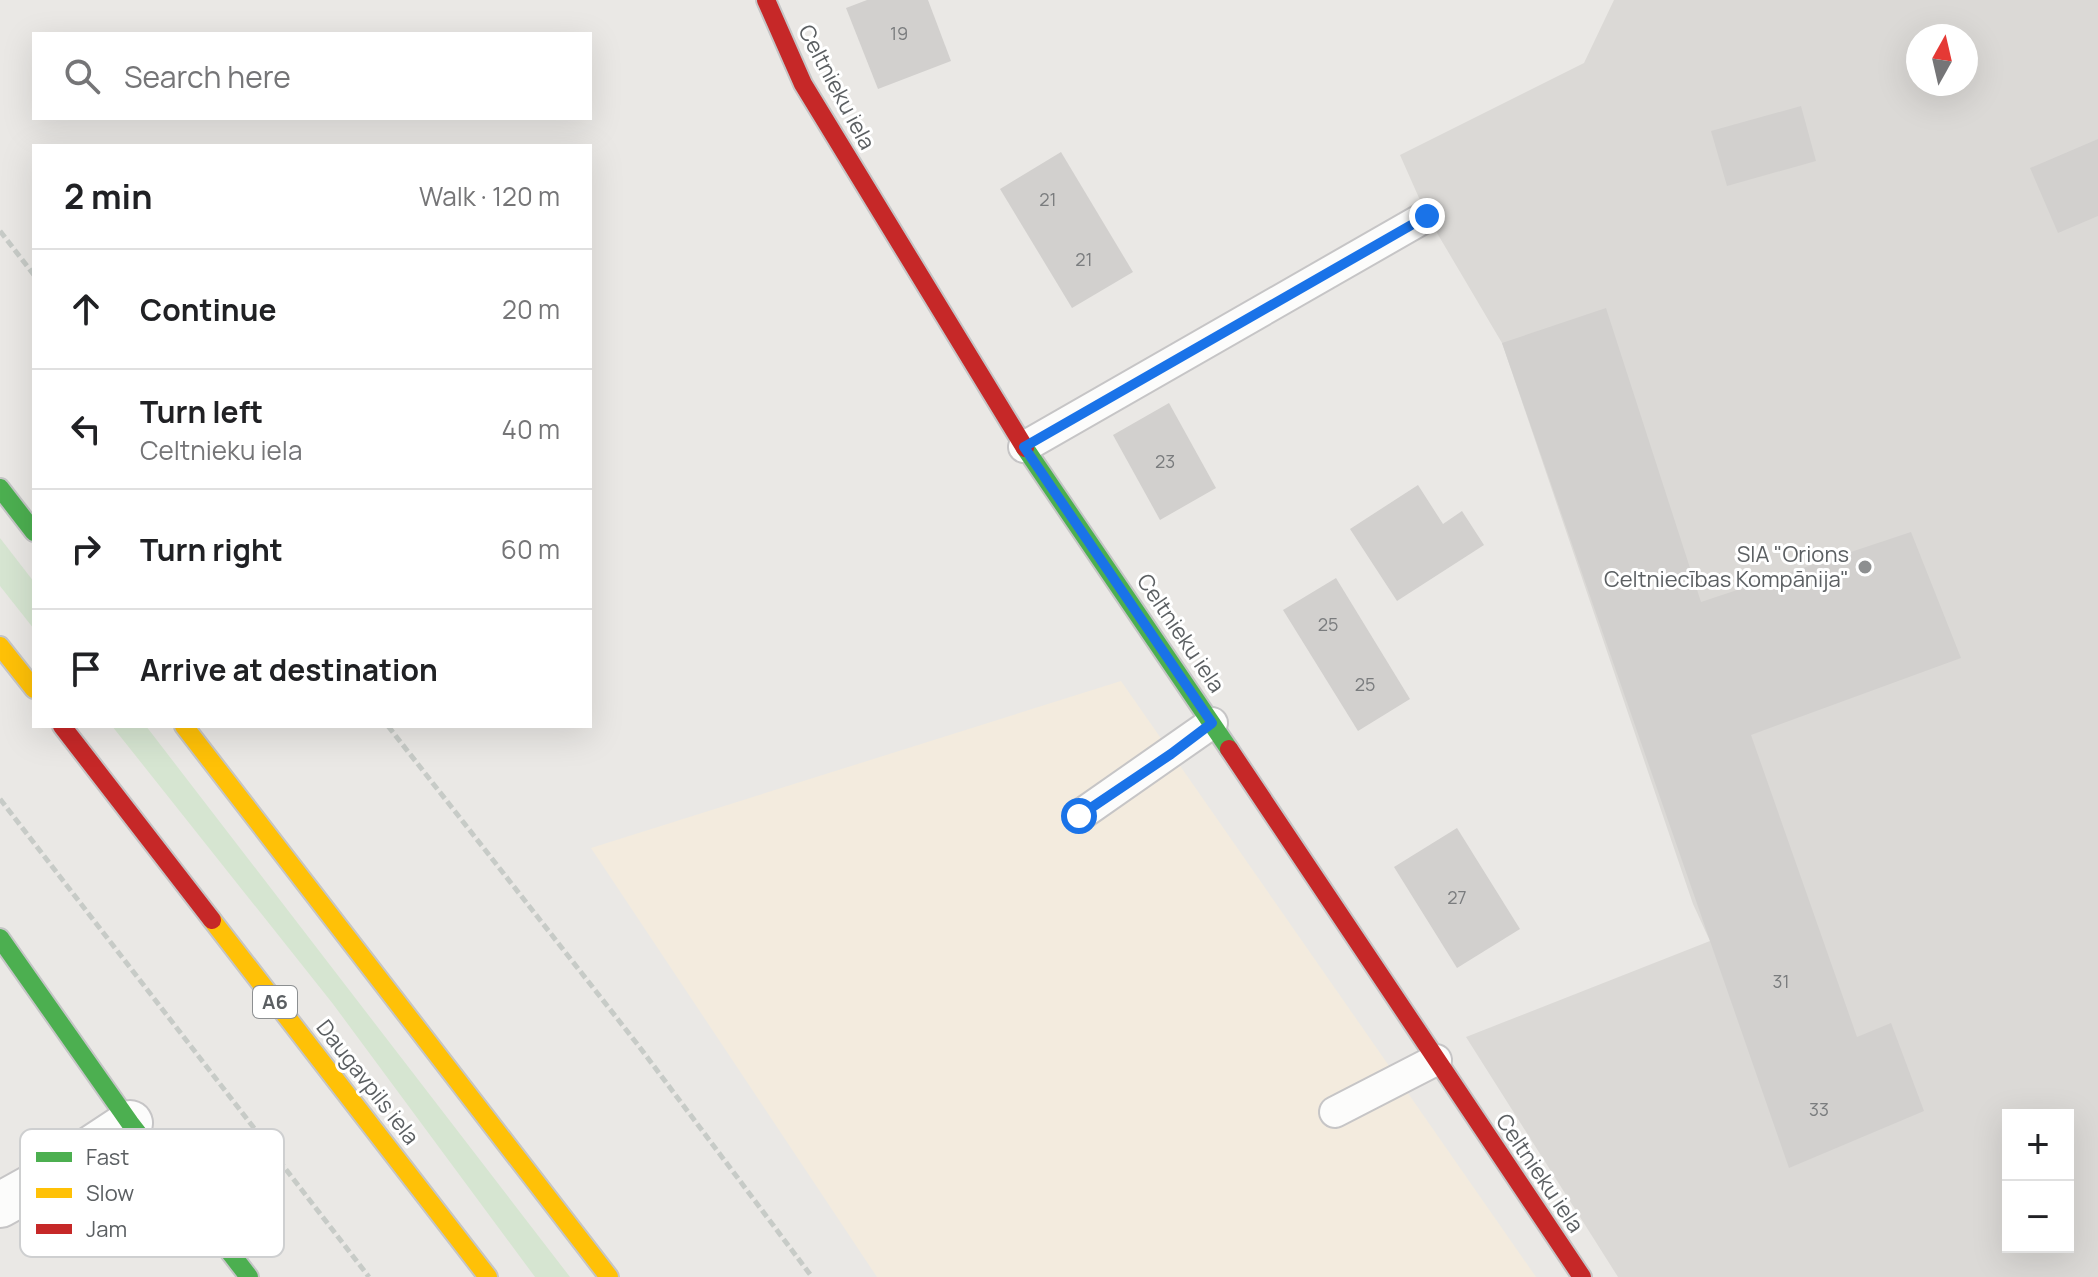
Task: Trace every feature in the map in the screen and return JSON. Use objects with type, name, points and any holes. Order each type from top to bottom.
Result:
[{"type":"main road","name":"Celtnieku iela","points":[[766,0],[803,84],[1024,447],[1582,1277]]},
{"type":"main road","points":[[0,488],[32,529]]},
{"type":"main road","points":[[0,646],[32,686]]},
{"type":"main road","name":"Daugavpils iela","points":[[64,728],[488,1277]]},
{"type":"main road","points":[[186,728],[609,1277]]},
{"type":"main road","points":[[0,938],[135,1129]]},
{"type":"main road","points":[[234,1257],[249,1277]]},
{"type":"street","points":[[121,1129],[130,1123]]},
{"type":"street","points":[[0,1205],[20,1194]]},
{"type":"lane","points":[[1024,447],[1427,216]]},
{"type":"lane","points":[[1079,816],[1212,723]]},
{"type":"lane","points":[[1335,1112],[1436,1060]]},
{"type":"path","points":[[0,231],[32,272]]},
{"type":"path","points":[[390,728],[638,1045],[812,1277]]},
{"type":"path","points":[[0,799],[255,1129]]},
{"type":"path","points":[[284,1167],[369,1277]]},
{"type":"shaded area","points":[[1614,0],[2098,0],[2098,1277],[1618,1277],[1466,1037],[1710,941],[1693,904],[1502,343],[1427,216],[1400,155],[1584,63]]},
{"type":"shaded area","points":[[1121,681],[1536,1277],[877,1277],[591,848]]},
{"type":"green space","points":[[0,538],[32,579],[32,626],[0,586]]},
{"type":"green space","points":[[114,728],[148,728],[570,1277],[535,1277],[333,1004]]},
{"type":"building","points":[[867,0],[928,0],[951,61],[878,89],[846,8]]},
{"type":"building","points":[[1801,106],[1816,161],[1727,186],[1711,131]]},
{"type":"building","points":[[2098,139],[2098,216],[2058,233],[2030,168]]},
{"type":"building","points":[[1061,152],[1133,272],[1072,308],[1000,189]]},
{"type":"building","name":"SIA \"Orions Celtniecības Kompānija\"","points":[[1606,308],[1701,602],[1911,532],[1961,658],[1751,735],[1857,1037],[1891,1023],[1924,1111],[1789,1168],[1502,343]]},
{"type":"building","points":[[1169,403],[1216,488],[1160,520],[1113,435]]},
{"type":"building","points":[[1418,485],[1443,524],[1462,511],[1484,545],[1397,601],[1350,529]]},
{"type":"building","points":[[1336,578],[1410,699],[1358,731],[1283,610]]},
{"type":"building","points":[[1457,828],[1520,929],[1457,968],[1394,867]]},
{"type":"traffic: fast","points":[[1025,448],[1229,749]]},
{"type":"traffic: fast","points":[[0,488],[32,529]]},
{"type":"traffic: fast","points":[[0,938],[135,1129]]},
{"type":"traffic: fast","points":[[234,1257],[249,1277]]},
{"type":"traffic: slow","points":[[0,646],[32,686]]},
{"type":"traffic: slow","points":[[186,728],[609,1277]]},
{"type":"traffic: slow","points":[[212,920],[488,1277]]},
{"type":"traffic: jam","points":[[766,0],[803,84],[1025,448]]},
{"type":"traffic: jam","points":[[64,728],[212,920]]},
{"type":"traffic: jam","points":[[1229,749],[1582,1277]]},
{"type":"place","name":"SIA \"Orions Celtniecības Kompānija\"","points":[[1865,567]]},
{"type":"route","points":[[1079,816],[1212,723],[1024,447],[1427,216]]}]
